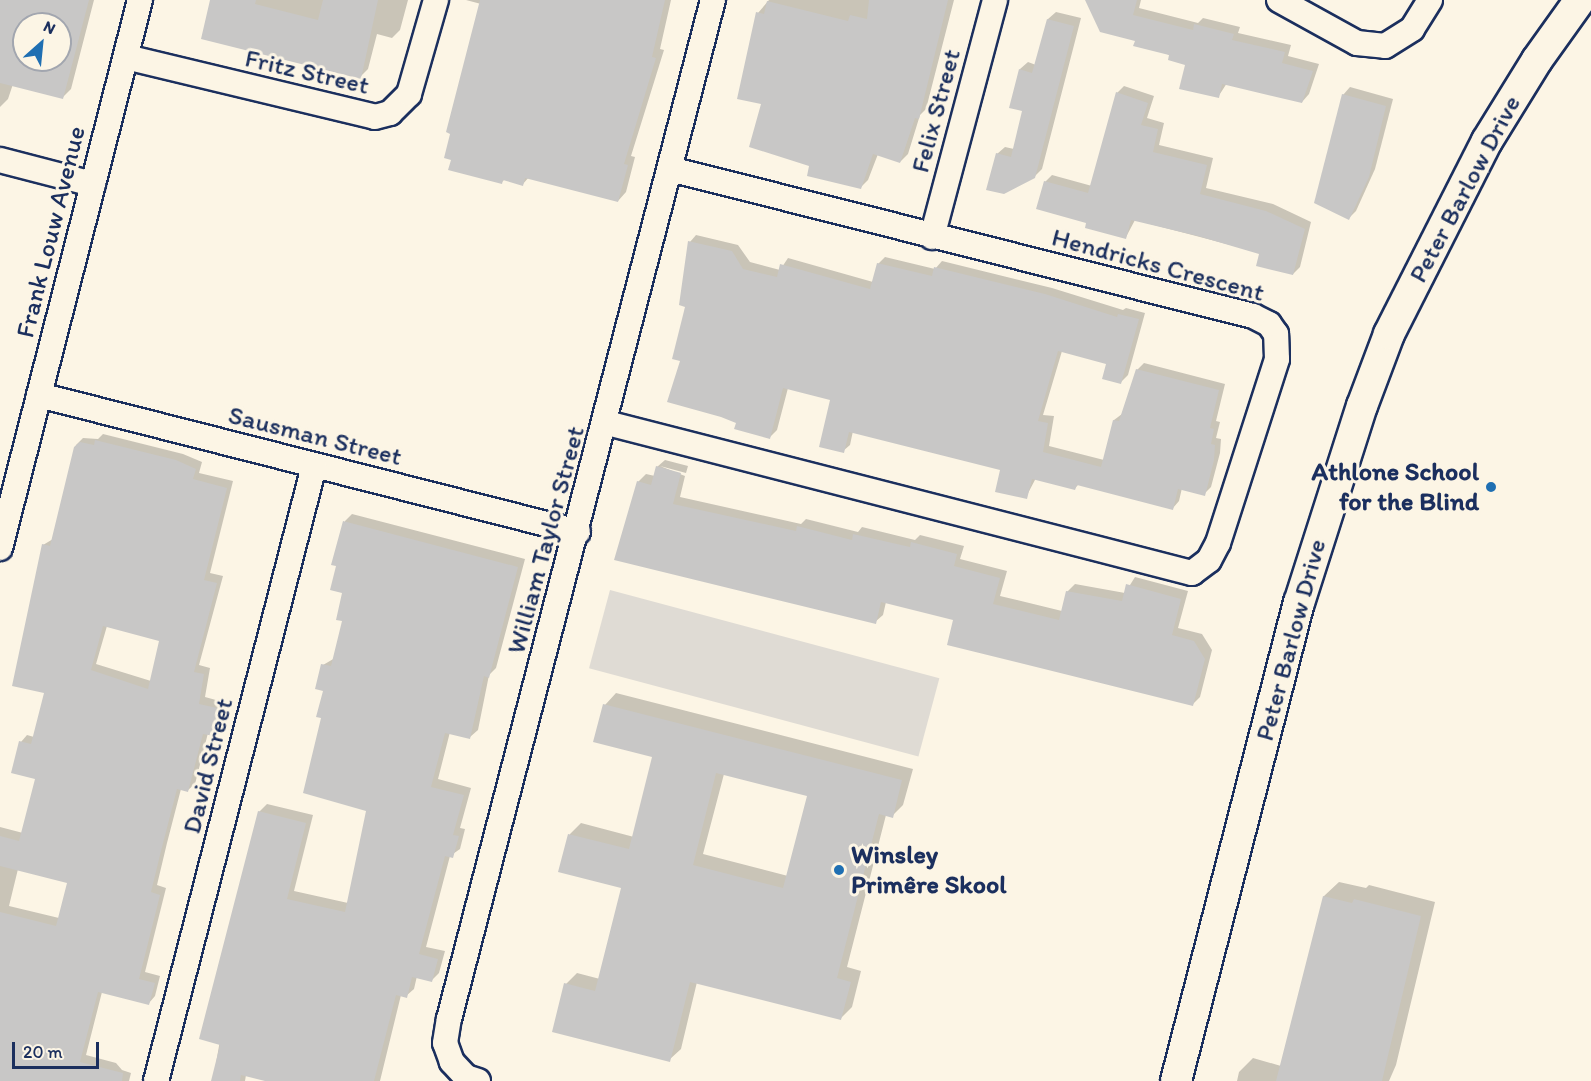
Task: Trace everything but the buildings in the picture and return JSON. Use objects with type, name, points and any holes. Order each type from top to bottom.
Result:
[{"type":"street","name":"Frank Louw Avenue","points":[[0,548],[140,0]]},
{"type":"street","name":"Fritz Street","points":[[126,57],[375,117],[390,112],[409,94],[436,0]]},
{"type":"street","name":"William Taylor Street","points":[[478,1081],[466,1077],[452,1062],[445,1043],[449,1019],[607,423],[713,0]]},
{"type":"street","name":"Felix Street","points":[[932,237],[995,0]]},
{"type":"street","points":[[1279,0],[1357,43],[1385,46],[1412,29],[1430,0]]},
{"type":"street","name":"Peter Barlow Drive","points":[[1176,1081],[1299,603],[1362,406],[1389,334],[1487,141],[1537,60],[1580,0]]},
{"type":"street","points":[[0,160],[93,184]]},
{"type":"street","name":"Hendricks Crescent","points":[[607,423],[1180,572],[1202,569],[1218,543],[1277,358],[1279,345],[1269,324],[1224,308],[932,237],[670,169]]},
{"type":"street","name":"Sausman Street","points":[[39,395],[578,532]]},
{"type":"street","name":"David Street","points":[[156,1081],[314,465]]},
{"type":"shaded area","points":[[610,590],[939,678],[918,756],[589,668]]},
{"type":"place","name":"Athlone School for the Blind","points":[[1491,487]]},
{"type":"place","name":"Winsley Primêre Skool","points":[[839,870]]}]
